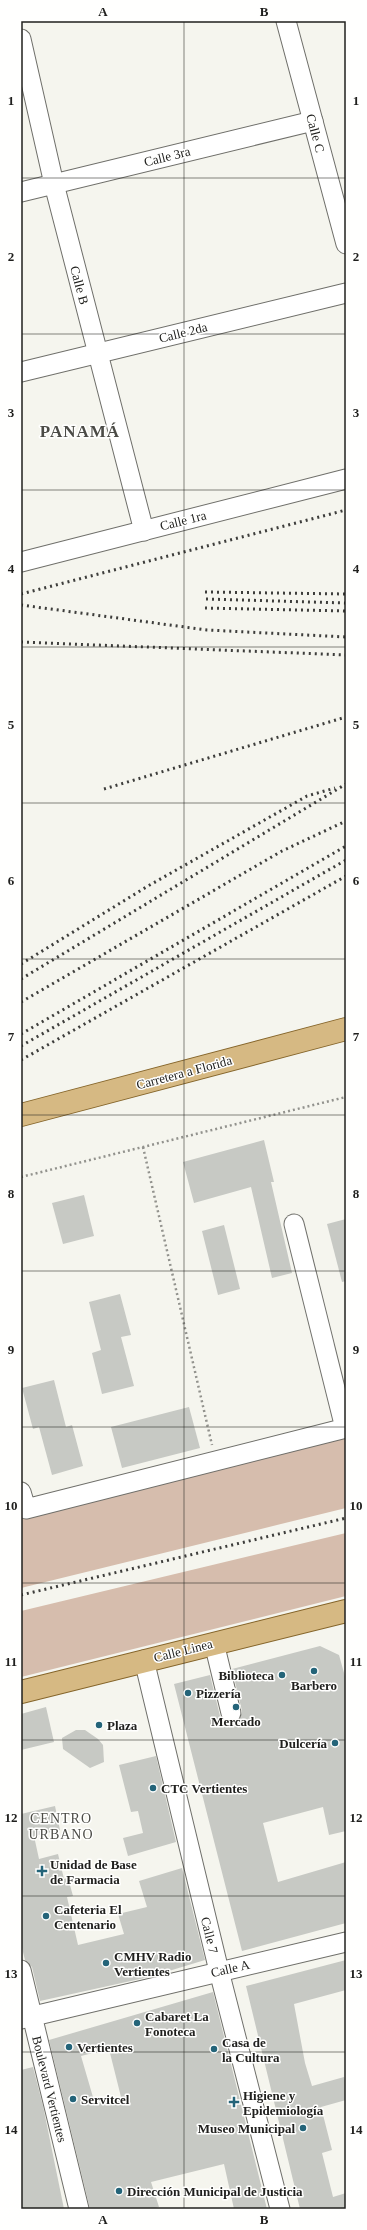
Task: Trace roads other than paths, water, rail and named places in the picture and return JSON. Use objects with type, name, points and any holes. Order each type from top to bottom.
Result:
[{"type":"main road","name":"Carretera a Florida","points":[[21,1115],[346,1029]]},
{"type":"main road","name":"Calle Linea","points":[[21,1692],[144,1660],[346,1612]]},
{"type":"street","name":"Calle C","points":[[286,21],[346,244]]},
{"type":"street","name":"Calle B","points":[[21,39],[54,184],[144,531]]},
{"type":"street","name":"Calle 3ra","points":[[21,192],[313,121]]},
{"type":"street","name":"Calle 2da","points":[[21,372],[346,293]]},
{"type":"street","name":"Calle 1ra","points":[[21,562],[346,479]]},
{"type":"street","points":[[21,1492],[26,1509],[345,1428],[294,1224]]},
{"type":"street","points":[[214,1643],[231,1713]]},
{"type":"street","name":"Calle 7","points":[[144,1660],[219,1971],[280,2209]]},
{"type":"street","name":"Calle A","points":[[27,2018],[219,1971],[346,1942]]},
{"type":"street","name":"Boulevard Vertientes","points":[[21,1970],[27,2018],[78,2209]]},
{"type":"railway","points":[[21,594],[346,510]]},
{"type":"railway","points":[[205,592],[346,594]]},
{"type":"railway","points":[[206,599],[346,603]]},
{"type":"railway","points":[[21,605],[207,630],[346,637]]},
{"type":"railway","points":[[205,608],[346,611]]},
{"type":"railway","points":[[21,642],[346,655]]},
{"type":"railway","points":[[104,789],[346,717]]},
{"type":"railway","points":[[21,979],[346,784]]},
{"type":"railway","points":[[21,964],[148,886],[307,796],[335,788]]},
{"type":"railway","points":[[21,1002],[282,851],[346,821]]},
{"type":"railway","points":[[21,1034],[346,846]]},
{"type":"railway","points":[[21,1046],[346,860]]},
{"type":"railway","points":[[21,1060],[346,876]]},
{"type":"railway","points":[[21,1595],[346,1518]]},
{"type":"place","name":"Barbero","points":[[314,1671]]},
{"type":"place","name":"Biblioteca","points":[[282,1675]]},
{"type":"place","name":"Pizzería","points":[[188,1693]]},
{"type":"place","name":"Mercado","points":[[236,1707]]},
{"type":"place","name":"Plaza","points":[[99,1725]]},
{"type":"place","name":"Dulcería","points":[[335,1743]]},
{"type":"place","name":"CTC Vertientes","points":[[153,1788]]},
{"type":"place","name":"Unidad de Base de Farmacia","points":[[42,1871]]},
{"type":"place","name":"Cafeteria El Centenario","points":[[46,1916]]},
{"type":"place","name":"CMHV Radio Vertientes","points":[[106,1963]]},
{"type":"place","name":"Cabaret La Fonoteca","points":[[137,2023]]},
{"type":"place","name":"Vertientes","points":[[69,2047]]},
{"type":"place","name":"Casa de la Cultura","points":[[214,2049]]},
{"type":"place","name":"Servitcel","points":[[73,2099]]},
{"type":"place","name":"Higiene y Epidemiología","points":[[234,2102]]},
{"type":"place","name":"Museo Municipal","points":[[303,2128]]},
{"type":"place","name":"Dirección Municipal de Justicia","points":[[119,2191]]},
{"type":"district","name":"PANAMÁ","points":[[80,431]]},
{"type":"district","name":"CENTRO URBANO","points":[[61,1826]]}]
